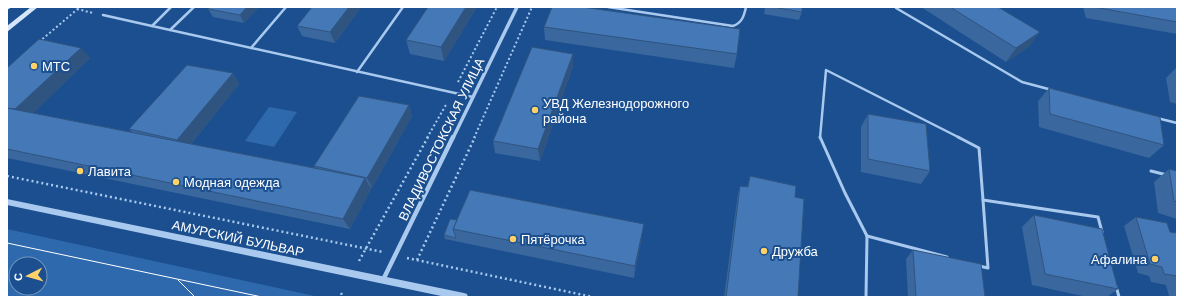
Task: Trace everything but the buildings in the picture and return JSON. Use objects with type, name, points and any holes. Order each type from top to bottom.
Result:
[{"type":"main road","points":[[7,30],[35,7]]},
{"type":"street","name":"ВЛАДИВОСТОКСКАЯ УЛИЦА","points":[[383,280],[517,7]]},
{"type":"street","name":"АМУРСКИЙ БУЛЬВАР","points":[[7,202],[464,297]]},
{"type":"lane","points":[[152,26],[171,7]]},
{"type":"lane","points":[[170,30],[194,7]]},
{"type":"lane","points":[[251,48],[286,7]]},
{"type":"lane","points":[[358,72],[403,7]]},
{"type":"lane","points":[[608,7],[733,26],[739,24],[744,19],[746,7]]},
{"type":"lane","points":[[635,11],[636,7]]},
{"type":"lane","points":[[896,8],[1022,82],[1059,92]]},
{"type":"lane","points":[[103,15],[473,97]]},
{"type":"lane","points":[[866,297],[867,236],[820,139],[826,70],[979,148],[988,268],[973,264]]},
{"type":"lane","points":[[1155,117],[1177,123]]},
{"type":"lane","points":[[1151,171],[1171,176]]},
{"type":"lane","points":[[983,200],[1098,218],[1104,239]]},
{"type":"lane","points":[[867,236],[950,258]]},
{"type":"lane","points":[[1116,282],[1119,297]]},
{"type":"path","points":[[358,263],[452,93],[497,7]]},
{"type":"path","points":[[417,260],[465,160],[532,7]]},
{"type":"path","points":[[36,44],[79,8],[103,15]]},
{"type":"path","points":[[7,176],[294,235],[367,248],[593,297]]},
{"type":"path","points":[[338,297],[341,293],[343,297]]},
{"type":"shaded area","points":[[269,107],[297,112],[274,147],[245,141]]},
{"type":"shaded area","points":[[7,229],[319,297],[7,297]]},
{"type":"tram line","points":[[7,243],[262,297]]},
{"type":"tram line","points":[[178,280],[195,297]]},
{"type":"place","name":"МТС","points":[[34,66]]},
{"type":"place","name":"УВД Железнодорожного района","points":[[535,110]]},
{"type":"place","name":"Лавита","points":[[80,171]]},
{"type":"place","name":"Модная одежда","points":[[176,182]]},
{"type":"place","name":"Пятёрочка","points":[[513,239]]},
{"type":"place","name":"Дружба","points":[[764,251]]},
{"type":"place","name":"Афалина","points":[[1155,259]]}]
